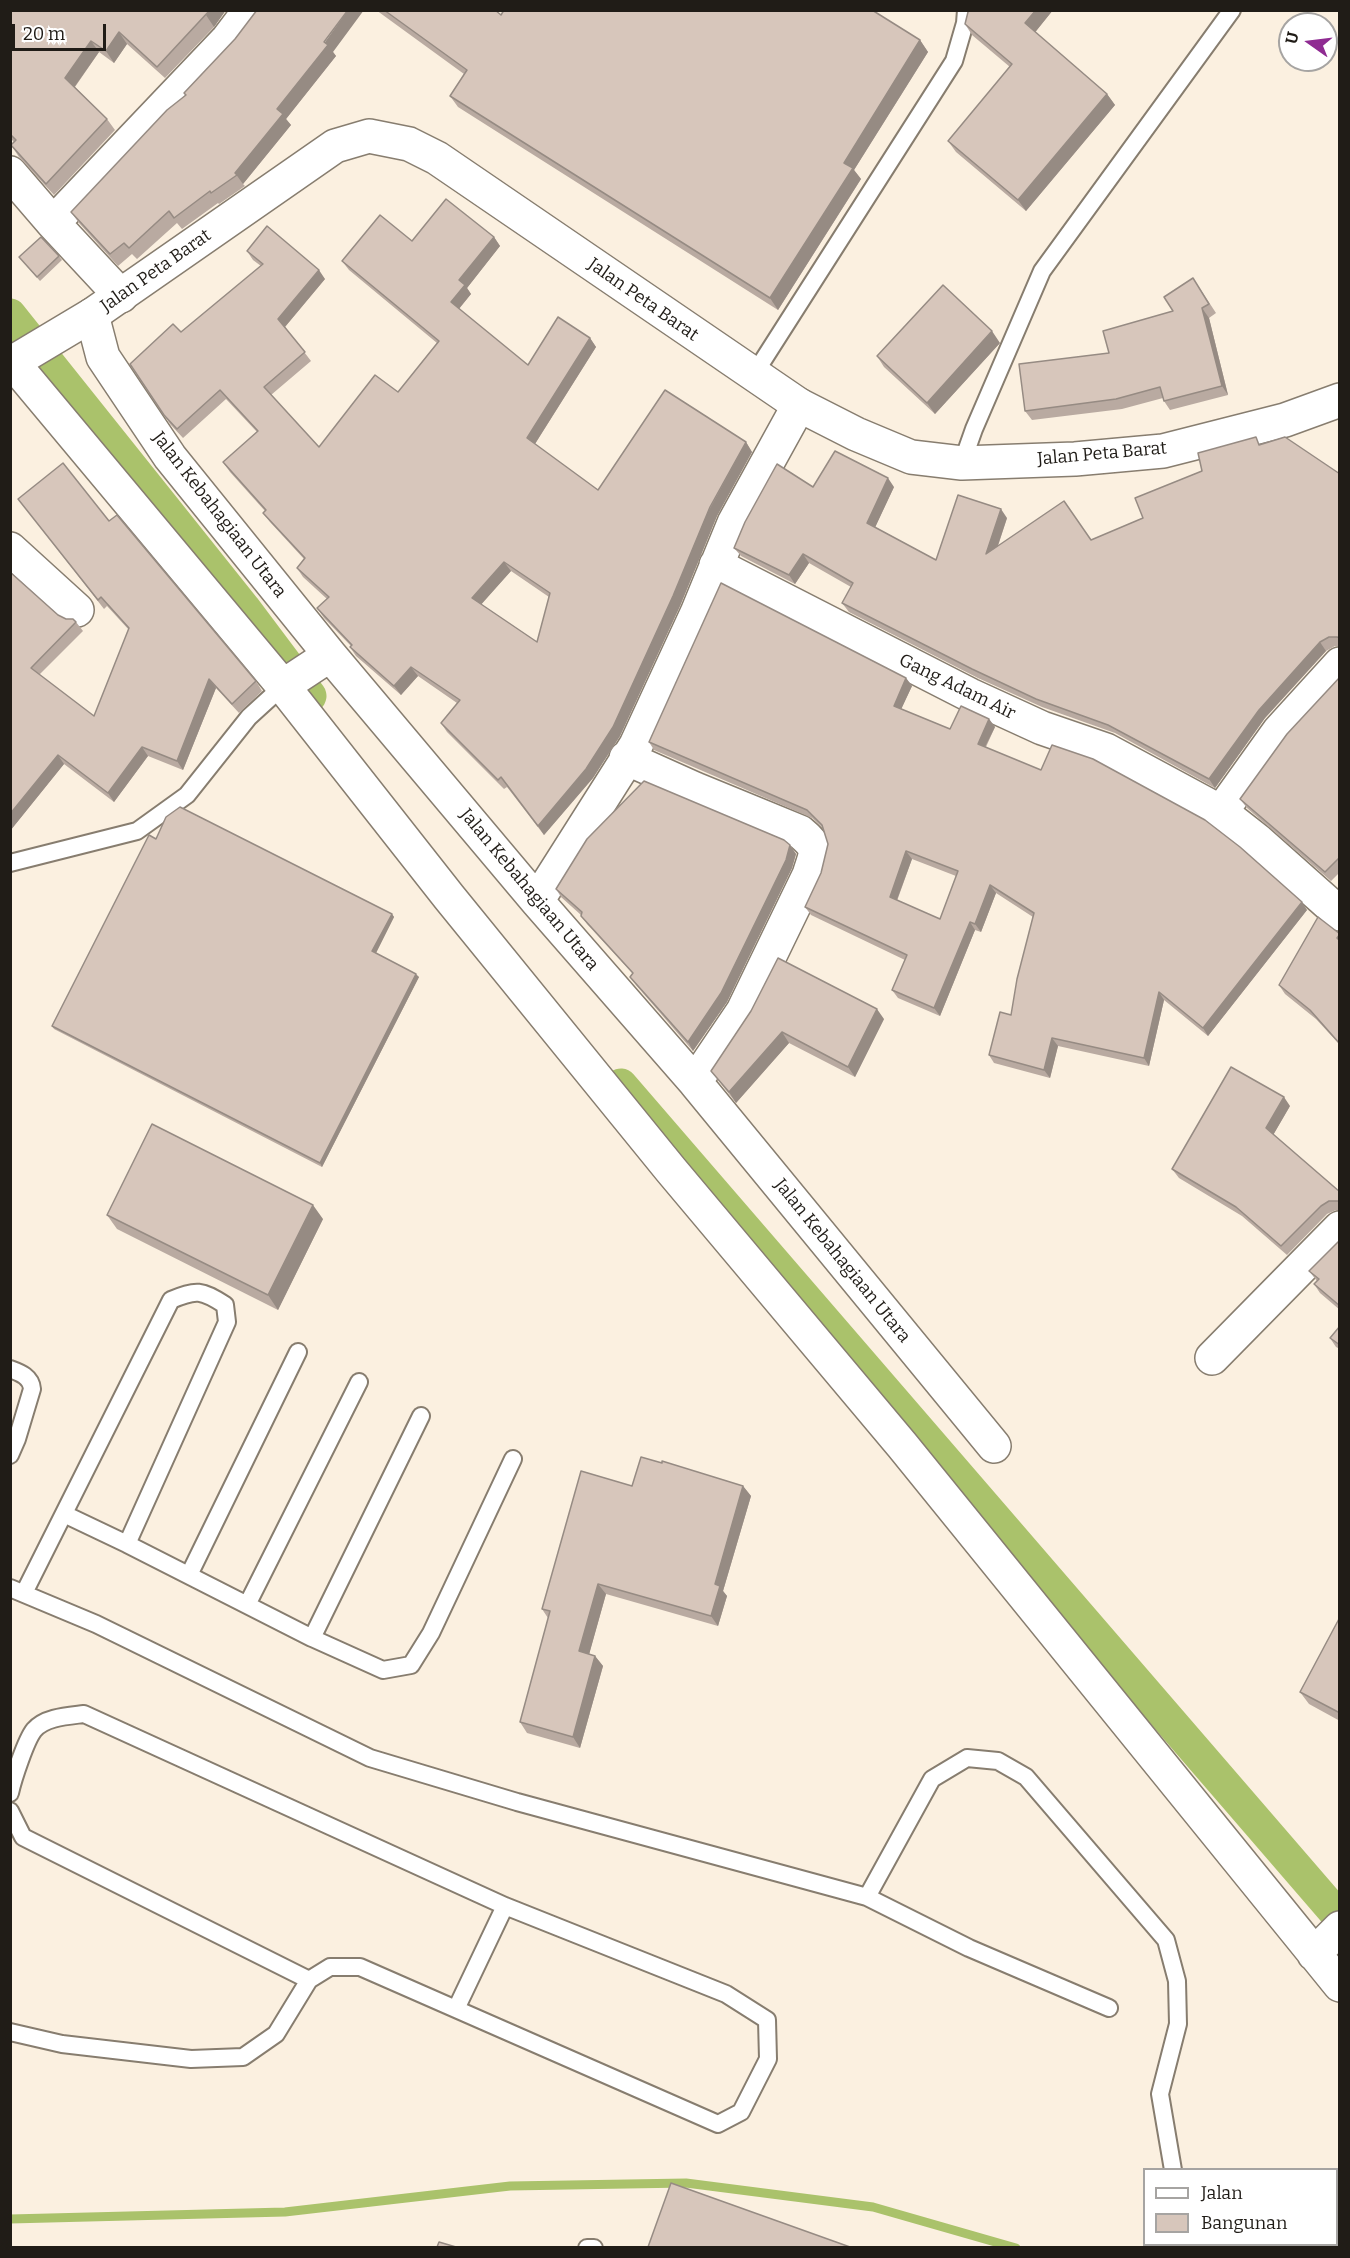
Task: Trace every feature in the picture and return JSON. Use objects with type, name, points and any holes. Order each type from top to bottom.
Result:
[{"type":"street","points":[[53,223],[228,39],[250,10]]},
{"type":"street","name":"Jalan Peta Barat","points":[[14,363],[91,317],[336,146],[369,136],[409,144],[437,158],[753,376],[799,405],[856,434],[911,458],[962,463],[1075,459],[1163,451],[1285,420],[1340,400]]},
{"type":"street","points":[[10,173],[121,296]]},
{"type":"street","name":"Jalan Kebahagiaan Utara","points":[[91,317],[103,357],[170,457],[327,658],[695,1082],[994,1446]]},
{"type":"street","points":[[14,363],[285,685],[449,897],[664,1161],[902,1445],[1328,1939],[1340,1985]]},
{"type":"street","points":[[537,901],[636,745],[688,633],[734,524],[799,405]]},
{"type":"street","points":[[10,549],[77,610]]},
{"type":"street","name":"Gang Adam Air","points":[[716,565],[970,695],[1042,728],[1106,750],[1221,812],[1258,841],[1340,914]]},
{"type":"street","points":[[285,685],[327,658]]},
{"type":"street","points":[[1221,812],[1279,731],[1340,664]]},
{"type":"street","points":[[626,758],[800,832],[814,844],[816,851],[809,875],[743,1011],[695,1082]]},
{"type":"street","points":[[1212,1358],[1340,1228]]},
{"type":"lane","points":[[753,376],[954,61],[963,31],[966,10]]},
{"type":"lane","points":[[962,463],[974,429],[1042,271],[1232,10]]},
{"type":"lane","points":[[10,862],[137,831],[187,795],[249,717],[285,685]]},
{"type":"lane","points":[[127,1544],[227,1322],[225,1305],[208,1294],[189,1292],[171,1300],[64,1514],[17,1590],[96,1624],[370,1758],[517,1802],[867,1897],[969,1948],[1110,2008]]},
{"type":"lane","points":[[189,1575],[298,1352]]},
{"type":"lane","points":[[10,1369],[27,1377],[32,1389],[18,1439],[10,1455]]},
{"type":"lane","points":[[248,1605],[359,1382]]},
{"type":"lane","points":[[312,1638],[421,1416]]},
{"type":"lane","points":[[64,1514],[312,1638],[383,1670],[411,1665],[431,1633],[513,1459]]},
{"type":"lane","points":[[10,1793],[13,1777],[35,1729],[56,1718],[84,1714],[505,1906],[726,1994],[767,2019],[768,2059],[741,2112],[718,2124],[360,1967],[330,1967],[309,1980],[276,2034],[243,2057],[190,2059],[62,2044],[10,2032]]},
{"type":"lane","points":[[867,1897],[932,1779],[967,1758],[998,1761],[1026,1777],[1166,1940],[1177,1981],[1178,2025],[1160,2094],[1173,2168]]},
{"type":"lane","points":[[10,1811],[23,1837],[309,1980]]},
{"type":"lane","points":[[456,2009],[505,1906]]},
{"type":"lane","points":[[587,2247],[594,2247]]},
{"type":"building","points":[[10,10],[210,10],[157,67],[119,32],[106,51],[91,41],[65,78],[107,119],[46,184],[11,145],[16,140],[10,134]]},
{"type":"building","points":[[257,10],[348,10],[324,42],[328,45],[277,109],[283,114],[235,173],[237,175],[211,193],[210,191],[174,218],[169,211],[129,248],[124,243],[110,254],[71,212],[167,110],[186,95],[184,93],[235,39]]},
{"type":"building","points":[[384,10],[495,10],[501,15],[504,10],[872,10],[920,40],[844,163],[853,168],[770,298],[450,96],[467,70]]},
{"type":"building","points":[[969,10],[1036,10],[1025,23],[1107,94],[1018,200],[948,141],[1012,64],[965,24]]},
{"type":"building","points":[[446,199],[494,237],[459,280],[465,285],[451,302],[528,365],[558,317],[590,338],[527,438],[598,490],[665,390],[746,442],[710,507],[673,596],[613,727],[586,769],[538,826],[501,777],[498,780],[441,723],[460,700],[411,667],[394,686],[350,647],[352,645],[317,608],[329,597],[297,568],[305,558],[263,513],[266,510],[223,462],[258,431],[220,390],[177,429],[164,415],[130,364],[173,324],[181,332],[263,264],[247,251],[267,226],[319,270],[278,319],[305,352],[264,387],[319,447],[375,375],[398,392],[439,341],[342,261],[380,215],[412,241]],"holes":[[[504,562],[550,593],[537,642],[472,598]]]},
{"type":"building","points":[[41,237],[59,256],[37,277],[19,257]]},
{"type":"building","points":[[1193,278],[1209,304],[1202,308],[1222,386],[1164,401],[1160,387],[1116,399],[1025,411],[1019,364],[1109,353],[1103,331],[1173,311],[1164,297]]},
{"type":"building","points":[[943,285],[992,331],[927,403],[877,356]]},
{"type":"building","points":[[1256,437],[1259,445],[1285,437],[1340,474],[1340,638],[1329,637],[1320,642],[1259,710],[1209,779],[1108,725],[1036,699],[842,603],[853,583],[803,554],[789,575],[734,548],[745,522],[777,464],[813,487],[835,451],[888,478],[867,523],[936,560],[958,495],[1001,509],[986,554],[1064,501],[1091,540],[1143,518],[1135,498],[1202,471],[1198,453]]},
{"type":"building","points":[[63,463],[109,521],[117,515],[256,681],[232,704],[209,679],[177,761],[142,747],[108,793],[58,755],[10,814],[10,572],[58,615],[76,622],[31,668],[94,716],[129,628],[101,597],[98,600],[18,499]]},
{"type":"building","points":[[721,583],[906,678],[894,706],[950,729],[961,706],[989,719],[978,744],[1041,770],[1052,745],[1093,759],[1205,820],[1240,847],[1302,902],[1203,1028],[1159,992],[1144,1058],[1052,1038],[1044,1070],[989,1055],[1000,1012],[1011,1015],[1017,979],[1034,913],[990,885],[975,924],[970,922],[934,1008],[892,990],[907,955],[805,907],[821,873],[828,844],[822,825],[807,810],[649,742]],"holes":[[[906,851],[958,871],[940,919],[890,897]]]},
{"type":"building","points":[[1340,677],[1340,857],[1325,872],[1240,799],[1287,734]]},
{"type":"building","points":[[644,781],[784,840],[790,845],[786,860],[721,993],[688,1042],[630,977],[633,973],[581,916],[582,912],[556,889],[587,839]]},
{"type":"building","points":[[180,807],[392,914],[372,951],[416,974],[320,1163],[52,1026],[149,835],[156,839],[166,817]]},
{"type":"building","points":[[1318,917],[1340,934],[1337,938],[1340,941],[1340,1044],[1310,1010],[1279,985]]},
{"type":"building","points":[[778,958],[877,1009],[848,1067],[782,1032],[729,1092],[711,1071],[751,1011]]},
{"type":"building","points":[[1231,1067],[1284,1097],[1266,1128],[1340,1192],[1340,1201],[1329,1201],[1321,1206],[1281,1246],[1236,1207],[1172,1169]]},
{"type":"building","points":[[152,1124],[313,1205],[268,1295],[107,1215]]},
{"type":"building","points":[[1340,1240],[1340,1306],[1314,1284],[1319,1279],[1309,1271]]},
{"type":"building","points":[[1340,1326],[1340,1345],[1330,1338]]},
{"type":"building","points":[[641,1457],[662,1463],[662,1461],[743,1486],[715,1584],[720,1586],[711,1616],[598,1584],[579,1651],[595,1656],[573,1737],[520,1722],[550,1611],[542,1609],[581,1471],[632,1486]]},
{"type":"building","points":[[1340,1617],[1340,1713],[1300,1692]]},
{"type":"building","points":[[671,2183],[850,2247],[648,2247]]},
{"type":"building","points":[[439,2242],[456,2247],[437,2247]]},
{"type":"waterway","points":[[10,315],[244,608],[310,696]]},
{"type":"waterway","points":[[621,1085],[1340,1918]]},
{"type":"waterway","points":[[10,2219],[285,2212],[510,2186],[686,2183],[873,2207],[1016,2248]]}]
